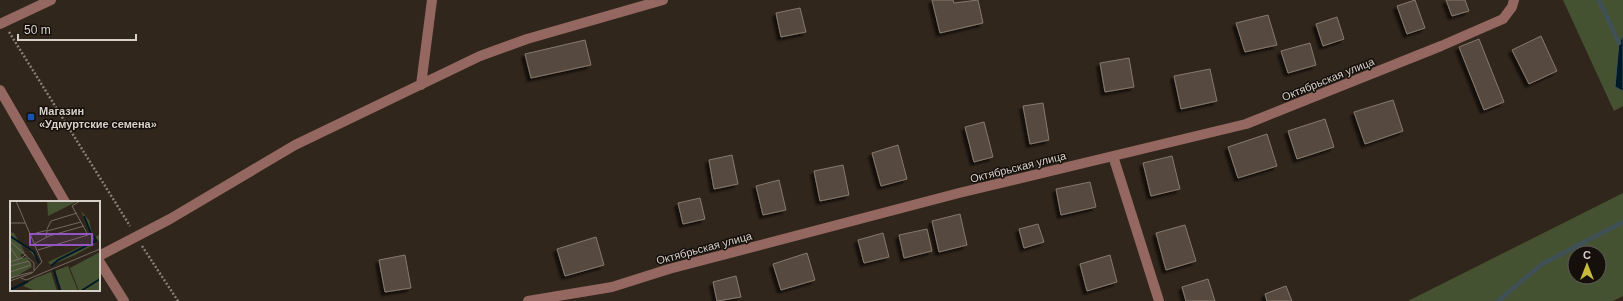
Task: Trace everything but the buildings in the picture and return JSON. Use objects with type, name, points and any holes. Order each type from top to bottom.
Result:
[{"type":"street","points":[[2,23],[51,0]]},
{"type":"street","points":[[421,85],[432,0]]},
{"type":"street","points":[[100,255],[136,237],[295,146],[480,56],[528,39],[663,0]]},
{"type":"street","name":"Октябрьская улица","points":[[528,301],[612,287],[669,269],[959,193],[1246,124],[1503,20],[1514,0]]},
{"type":"street","points":[[0,90],[64,201]]},
{"type":"street","points":[[1113,156],[1159,301]]},
{"type":"street","points":[[100,263],[124,301]]},
{"type":"path","points":[[2,23],[136,237],[178,301]]},
{"type":"green space","points":[[1563,0],[1623,0],[1623,106],[1614,111]]},
{"type":"green space","points":[[1623,193],[1623,296],[1613,301],[1408,301]]},
{"type":"water","points":[[1623,36],[1623,91],[1615,87],[1619,43]]},
{"type":"waterway","points":[[1599,0],[1619,43]]},
{"type":"waterway","points":[[1498,301],[1542,264],[1623,222]]},
{"type":"place","name":"Магазин «Удмуртские семена»","points":[[31,117]]}]
